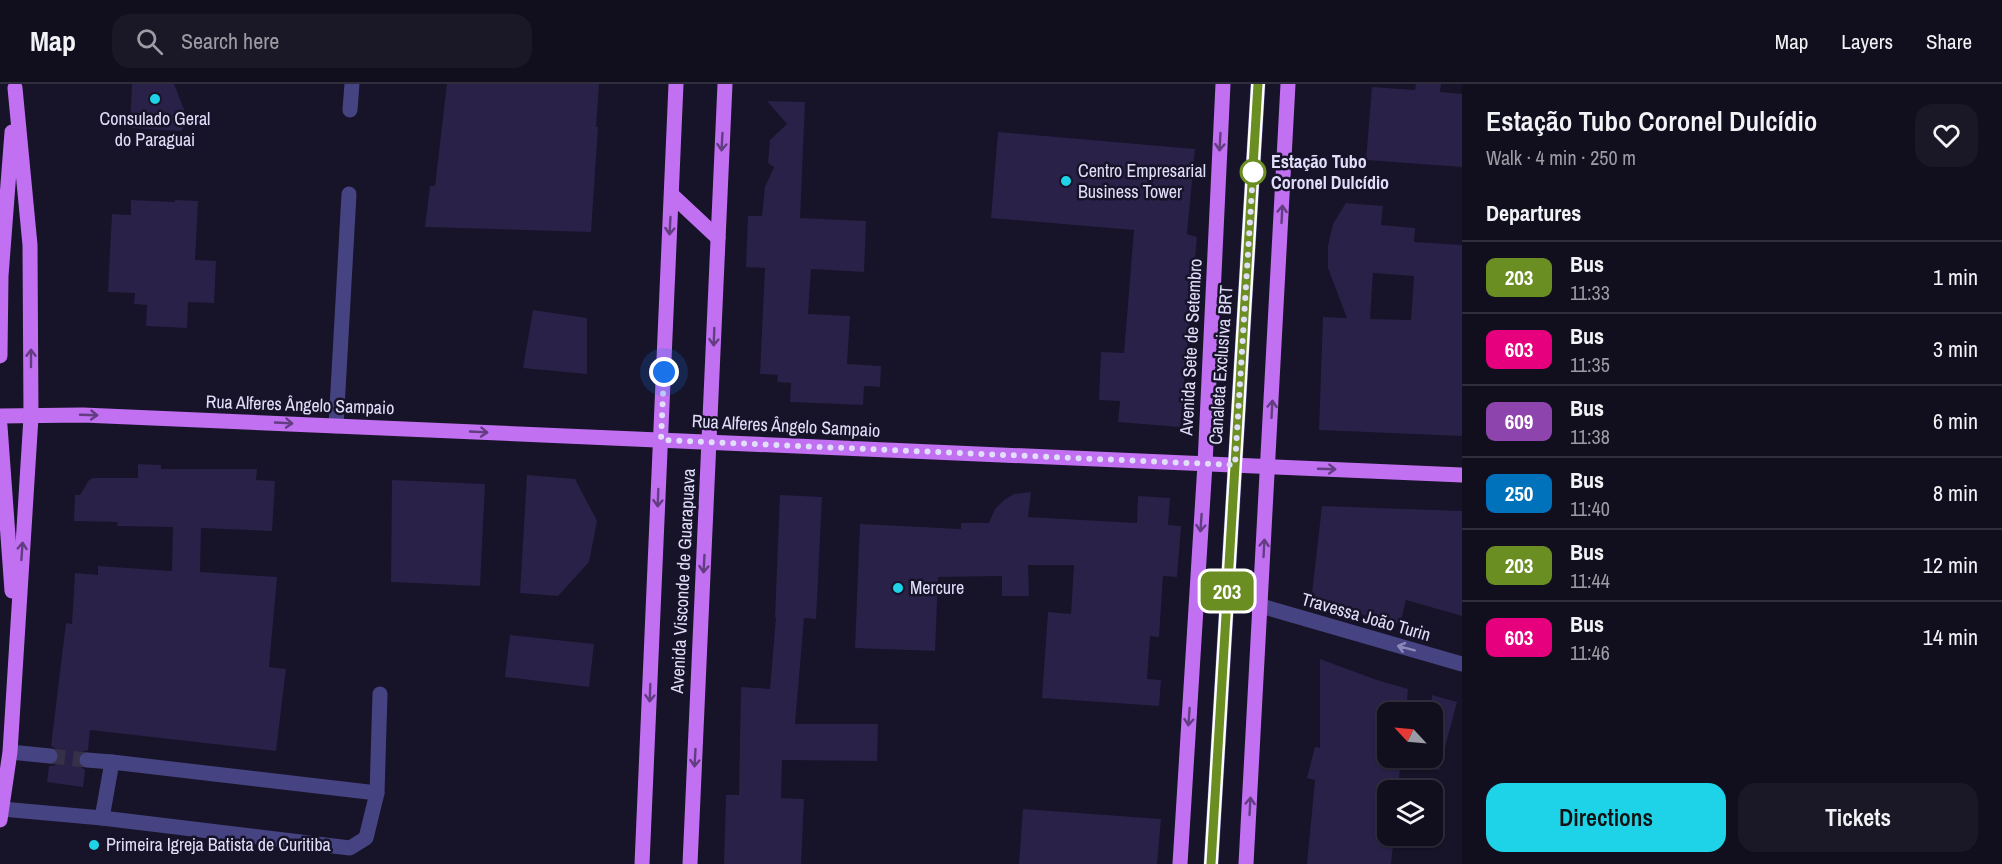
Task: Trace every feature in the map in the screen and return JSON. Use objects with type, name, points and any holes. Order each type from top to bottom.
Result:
[{"type":"main road","name":"Avenida Visconde de Guarapuava","points":[[642,864],[676,84]]},
{"type":"main road","name":"Avenida Visconde de Guarapuava","points":[[690,864],[725,84]]},
{"type":"main road","name":"Avenida Sete de Setembro","points":[[1180,864],[1205,464],[1223,84]]},
{"type":"main road","points":[[1246,864],[1288,84]]},
{"type":"main road","points":[[0,356],[1,276],[15,86]]},
{"type":"main road","points":[[1,815],[10,752],[31,417],[30,245],[15,86]]},
{"type":"main road","points":[[672,195],[718,238]]},
{"type":"main road","name":"Rua Alferes Ângelo Sampaio","points":[[0,416],[83,415],[1462,475]]},
{"type":"main road","points":[[0,426],[16,651]]},
{"type":"street","points":[[350,110],[352,84]]},
{"type":"street","name":"Canaleta Exclusiva BRT","points":[[1211,864],[1258,84]]},
{"type":"street","points":[[336,426],[349,194]]},
{"type":"street","name":"Travessa João Turin","points":[[1261,606],[1462,664]]},
{"type":"street","points":[[1,815],[102,818],[350,848],[366,838],[377,793],[380,694]]},
{"type":"street","points":[[10,752],[50,756]]},
{"type":"street","points":[[87,759],[377,793]]},
{"type":"street","points":[[102,818],[112,762]]},
{"type":"building","name":"Consulado Geral do Paraguai","points":[[132,84],[174,84],[187,117],[181,131],[130,128]]},
{"type":"building","points":[[447,84],[599,84],[591,232],[425,227],[430,186],[435,186]]},
{"type":"building","points":[[1416,84],[1441,84],[1440,92],[1462,94],[1462,167],[1366,160],[1372,87],[1415,90]]},
{"type":"building","points":[[767,101],[805,102],[800,218],[866,221],[864,272],[811,269],[808,314],[850,316],[847,364],[881,366],[880,387],[864,386],[863,405],[790,402],[791,383],[777,382],[778,375],[760,374],[765,268],[746,267],[748,216],[762,216],[765,187],[774,167],[768,163],[770,140],[787,124]]},
{"type":"building","points":[[998,132],[1195,149],[1187,234],[1197,237],[1180,427],[1118,422],[1120,401],[1099,400],[1101,352],[1124,353],[1134,230],[991,218]]},
{"type":"building","points":[[131,200],[198,201],[195,260],[216,261],[214,303],[188,302],[187,328],[146,326],[147,305],[134,304],[135,293],[108,292],[112,214],[131,215]]},
{"type":"building","points":[[1346,203],[1383,206],[1381,225],[1415,228],[1414,242],[1462,245],[1462,436],[1319,430],[1323,317],[1347,318],[1328,268],[1328,246],[1333,224]],"holes":[[[1373,273],[1414,276],[1411,320],[1370,319]]]},
{"type":"building","points":[[533,310],[587,318],[587,374],[523,368]]},
{"type":"building","points":[[138,464],[161,465],[161,469],[257,469],[256,480],[275,481],[272,531],[201,528],[200,572],[277,577],[269,667],[286,669],[276,751],[90,730],[88,750],[82,752],[77,759],[79,765],[85,770],[83,787],[47,782],[49,766],[55,765],[60,758],[59,751],[51,746],[66,623],[72,624],[75,573],[98,575],[98,566],[172,571],[173,527],[117,526],[118,522],[74,521],[75,495],[80,495],[89,480],[93,478],[138,478]]},
{"type":"building","points":[[527,475],[575,479],[597,521],[589,562],[558,596],[520,593]]},
{"type":"building","points":[[392,480],[485,484],[480,586],[391,582]]},
{"type":"building","points":[[1031,492],[1028,517],[1137,523],[1138,496],[1170,498],[1168,525],[1181,526],[1177,577],[1163,576],[1159,637],[1150,636],[1147,679],[1161,680],[1159,706],[1042,698],[1048,612],[1071,614],[1074,565],[1028,565],[1029,596],[1002,596],[1002,576],[938,577],[935,651],[855,648],[860,524],[961,529],[961,523],[989,523],[995,509],[1004,500],[1014,494]]},
{"type":"building","points":[[780,495],[822,497],[816,619],[804,618],[795,724],[878,724],[877,761],[782,760],[781,798],[804,799],[801,864],[724,864],[726,795],[739,795],[741,687],[770,689],[776,617]]},
{"type":"building","points":[[1322,506],[1462,511],[1462,616],[1406,600],[1400,624],[1311,602]]},
{"type":"building","points":[[510,635],[594,644],[589,687],[505,677]]},
{"type":"building","points":[[1320,659],[1408,689],[1407,702],[1377,702],[1377,768],[1400,768],[1399,780],[1377,780],[1377,846],[1393,846],[1391,864],[1307,864],[1315,780],[1307,778],[1315,747],[1320,748]]},
{"type":"building","points":[[1432,695],[1457,702],[1443,755],[1443,702],[1432,702]]},
{"type":"building","points":[[1023,809],[1161,819],[1157,864],[1019,864]]},
{"type":"tunnel","points":[[50,756],[87,760]]},
{"type":"bus line","name":"203","points":[[1211,864],[1258,84]]},
{"type":"place","name":"Consulado Geral do Paraguai","points":[[155,99]]},
{"type":"place","name":"Estação Tubo Coronel Dulcídio","points":[[1253,172]]},
{"type":"place","name":"Centro Empresarial Business Tower","points":[[1066,181]]},
{"type":"place","name":"Mercure","points":[[898,588]]},
{"type":"place","name":"Primeira Igreja Batista de Curitiba","points":[[94,845]]},
{"type":"route","points":[[664,372],[661,440],[1235,465],[1253,172]]}]
